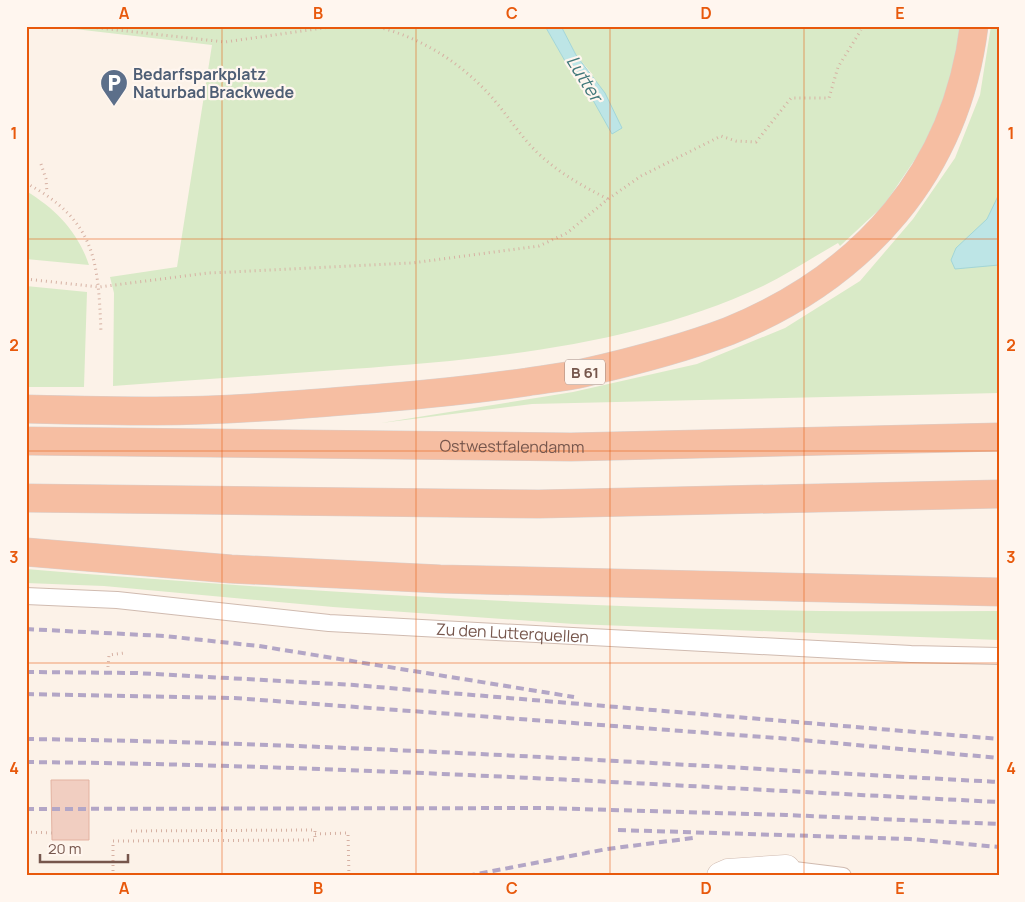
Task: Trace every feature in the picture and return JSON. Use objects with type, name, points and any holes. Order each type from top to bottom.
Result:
[{"type":"highway","name":"B 61","points":[[26,409],[176,410],[288,406],[459,391],[580,374],[688,344],[730,330],[796,298],[853,257],[889,222],[923,178],[950,124],[970,59],[974,26]]},
{"type":"highway","name":"Ostwestfalendamm","points":[[26,441],[571,447],[999,437]]},
{"type":"highway","points":[[26,498],[539,504],[999,494]]},
{"type":"highway","points":[[26,552],[231,569],[440,579],[999,592]]},
{"type":"street","points":[[720,876],[728,873],[786,869]]},
{"type":"lane","name":"Zu den Lutterquellen","points":[[26,596],[117,600],[329,624],[911,654],[999,656]]},
{"type":"lane","points":[[786,869],[843,876]]},
{"type":"path","points":[[82,26],[226,42],[336,26]]},
{"type":"path","points":[[374,26],[398,32],[434,48],[463,69],[488,92],[520,134],[541,156],[576,183],[608,200]]},
{"type":"path","points":[[26,278],[99,287],[208,273],[412,263],[539,246],[566,234],[608,200],[642,176],[721,136],[736,141],[756,142],[791,98],[829,98],[838,67],[861,30]]},
{"type":"path","points":[[41,164],[46,179],[47,194]]},
{"type":"path","points":[[26,183],[47,194],[76,222],[89,242],[96,263],[101,332]]},
{"type":"path","points":[[108,667],[109,655],[124,653]]},
{"type":"path","points":[[112,876],[113,840],[315,840],[315,830],[127,831]]},
{"type":"path","points":[[26,832],[52,833]]},
{"type":"path","points":[[315,834],[348,834],[349,876]]},
{"type":"green space","points":[[49,26],[545,26],[565,61],[580,77],[593,75],[576,55],[561,26],[966,26],[939,124],[884,205],[840,246],[838,243],[763,286],[714,306],[664,323],[613,336],[561,346],[508,354],[403,365],[113,386],[114,293],[110,277],[177,267],[212,45]]},
{"type":"green space","points":[[991,26],[999,26],[999,393],[532,404],[381,423],[573,392],[697,364],[785,328],[860,281],[913,219],[955,158],[980,95]]},
{"type":"green space","points":[[26,191],[65,222],[79,242],[89,265],[26,259]]},
{"type":"green space","points":[[26,286],[87,292],[84,387],[26,387]]},
{"type":"green space","points":[[26,569],[301,589],[667,608],[789,611],[999,611],[999,640],[574,624],[333,607],[104,586],[26,583]]},
{"type":"water","name":"Lutter","points":[[545,26],[561,26],[576,55],[605,93],[622,128],[612,134],[580,77],[565,61]]},
{"type":"water","points":[[999,194],[999,265],[955,269],[951,260],[956,248],[987,219]]},
{"type":"building","points":[[51,780],[89,780],[89,840],[52,840]]},
{"type":"railway","points":[[26,629],[164,636],[259,646],[574,697]]},
{"type":"railway","points":[[26,672],[136,673],[354,685],[999,739]]},
{"type":"railway","points":[[26,694],[234,698],[791,739],[999,758]]},
{"type":"railway","points":[[26,739],[148,741],[391,750],[999,782]]},
{"type":"railway","points":[[26,762],[270,767],[999,802]]},
{"type":"railway","points":[[26,809],[545,808],[999,824]]},
{"type":"railway","points":[[618,830],[910,839],[999,847]]},
{"type":"railway","points":[[467,876],[607,849],[693,838]]},
{"type":"place","name":"Bedarfsparkplatz Naturbad Brackwede","points":[[114,107]]}]
